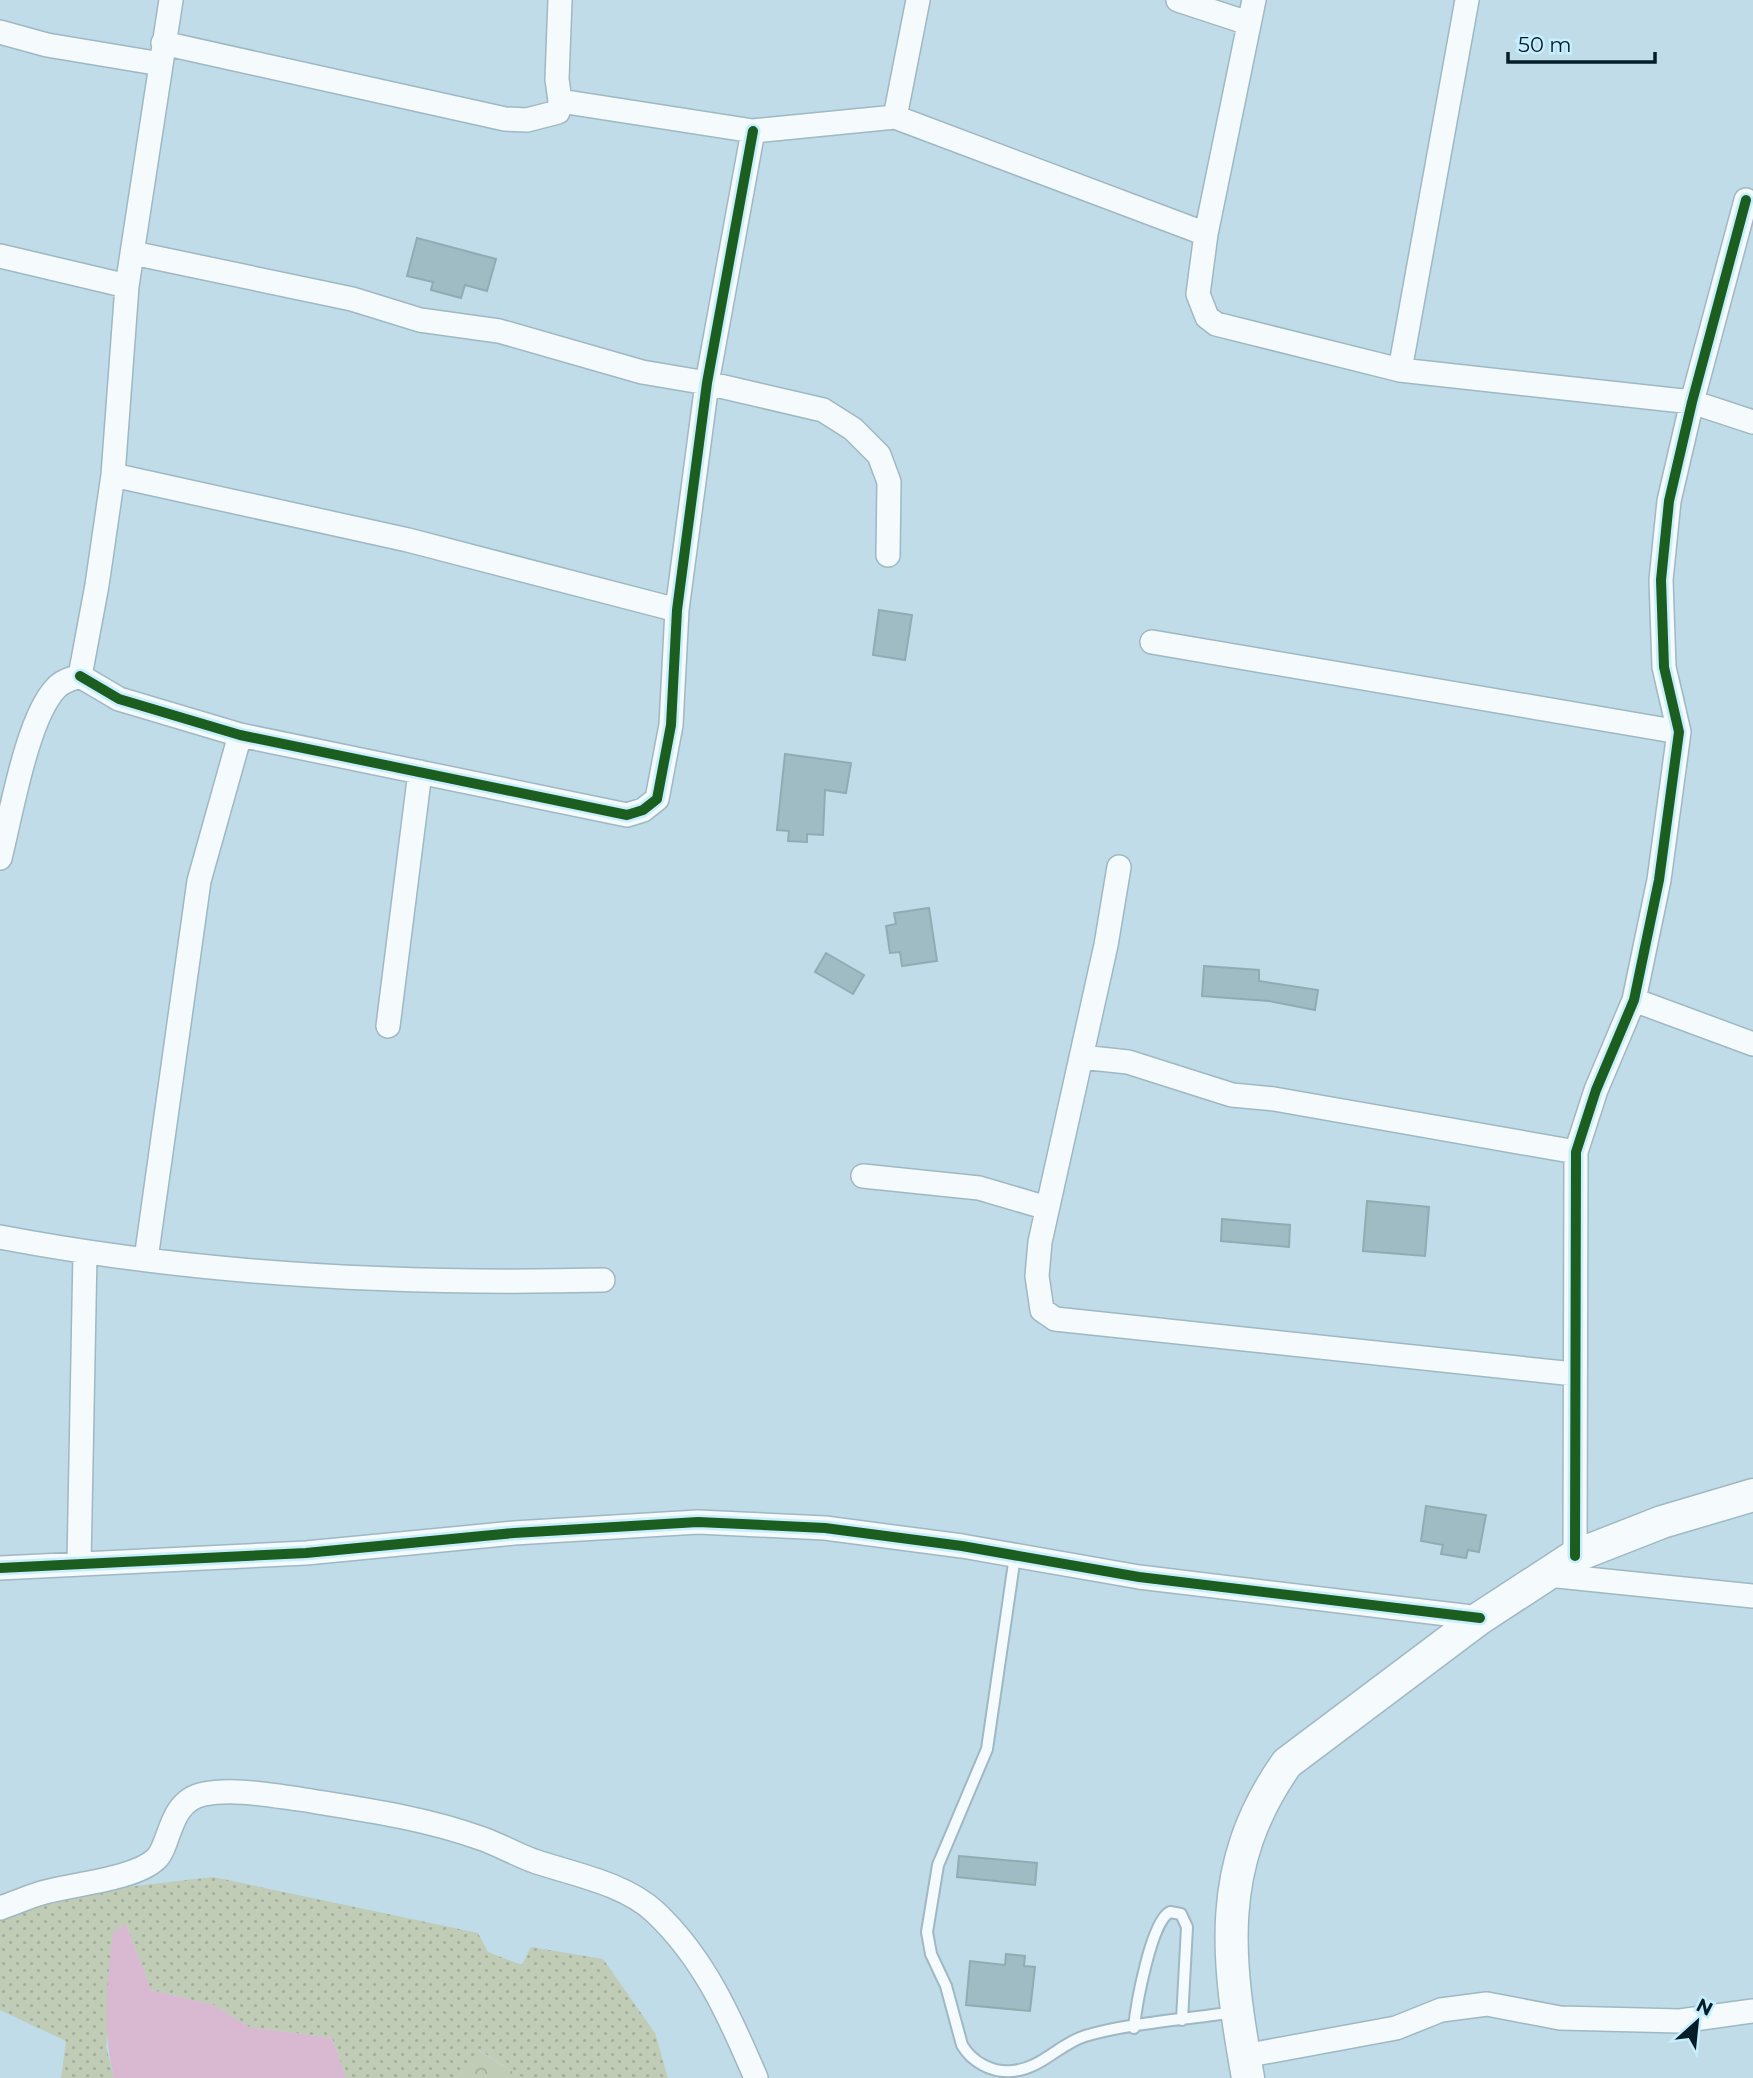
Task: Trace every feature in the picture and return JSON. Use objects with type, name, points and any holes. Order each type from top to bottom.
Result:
[{"type":"street","points":[[80,676],[113,475],[127,286],[171,0]]},
{"type":"street","points":[[0,32],[47,45],[162,53],[505,119],[527,120],[558,112],[560,0]]},
{"type":"street","points":[[895,117],[918,0]]},
{"type":"street","points":[[1178,0],[1248,23]]},
{"type":"street","points":[[1254,0],[1206,234],[1198,294],[1207,317],[1216,324],[1400,370],[1692,402],[1753,422]]},
{"type":"street","points":[[1400,370],[1467,0]]},
{"type":"street","points":[[560,101],[753,131],[895,117],[1206,234]]},
{"type":"street","points":[[0,858],[33,729],[53,690],[61,682],[80,676],[119,699],[240,735],[627,815],[643,810],[657,799],[671,725],[677,610],[707,383],[753,131]]},
{"type":"street","points":[[1575,1556],[1576,1152],[1596,1090],[1634,1000],[1659,880],[1679,732],[1664,667],[1661,580],[1669,501],[1692,402],[1746,200]]},
{"type":"street","points":[[133,253],[352,299],[420,320],[499,331],[642,372],[707,383],[823,410],[853,429],[878,455],[889,482],[888,555]]},
{"type":"street","points":[[0,256],[127,286]]},
{"type":"street","points":[[113,475],[408,540],[677,610]]},
{"type":"street","points":[[1152,642],[1679,732]]},
{"type":"street","points":[[146,1259],[199,881],[240,735]]},
{"type":"street","points":[[388,1026],[420,772]]},
{"type":"street","points":[[1119,867],[1106,945],[1047,1208],[1037,1276],[1042,1310],[1055,1319],[1574,1374]]},
{"type":"street","points":[[1634,1000],[1753,1044]]},
{"type":"street","points":[[1081,1057],[1128,1062],[1232,1095],[1274,1099],[1576,1152]]},
{"type":"street","points":[[863,1176],[979,1188],[1047,1208]]},
{"type":"street","points":[[0,1237],[85,1253],[309,1277],[478,1283],[603,1280]]},
{"type":"street","points":[[79,1564],[85,1253]]},
{"type":"street","points":[[1753,1496],[1661,1522],[1575,1556],[1480,1618],[1331,1727],[1287,1763],[1267,1791],[1252,1821],[1237,1864],[1231,1916],[1232,1967],[1246,2067],[1396,2028],[1441,2010],[1487,2004],[1560,2018],[1679,2021],[1753,2011]]},
{"type":"street","points":[[0,1568],[306,1553],[514,1533],[698,1522],[825,1528],[1139,1577],[1480,1618]]},
{"type":"street","points":[[1548,1575],[1753,1596]]},
{"type":"street","points":[[0,1908],[43,1892],[141,1870],[158,1858],[177,1812],[200,1794],[216,1792],[281,1797],[402,1815],[480,1838],[533,1860],[591,1876],[652,1909],[679,1936],[704,1970],[730,2017],[756,2078]]},
{"type":"lane","points":[[1015,1556],[986,1749],[934,1879],[927,1931],[931,1954],[946,1986],[967,2054],[996,2070],[1013,2071],[1029,2067],[1088,2035],[1238,2012]]},
{"type":"lane","points":[[1134,2028],[1136,2008],[1157,1927],[1170,1912],[1181,1914],[1186,1927],[1182,2020]]},
{"type":"green space","points":[[213,1877],[478,1933],[488,1952],[522,1965],[531,1947],[603,1959],[655,2033],[668,2078],[523,2078],[479,2050],[457,2078],[346,2078],[332,2038],[249,2027],[214,2005],[151,1990],[126,1924],[106,2046],[114,2078],[61,2078],[66,2041],[0,2010],[0,1920],[74,1893]]},
{"type":"green space","points":[[478,2050],[523,2078],[457,2078]]},
{"type":"shaded area","points":[[126,1924],[151,1990],[214,2005],[249,2027],[332,2038],[346,2078],[114,2078],[107,2024],[109,1969],[113,1932]]},
{"type":"building","points":[[417,238],[496,259],[487,291],[465,285],[461,298],[431,290],[433,282],[407,276]]},
{"type":"building","points":[[879,610],[912,615],[905,660],[873,655]]},
{"type":"building","points":[[785,754],[851,763],[846,793],[825,790],[823,835],[807,834],[807,842],[788,841],[789,831],[777,830]]},
{"type":"building","points":[[929,908],[937,961],[902,966],[900,952],[890,953],[886,926],[896,924],[894,913]]},
{"type":"building","points":[[826,953],[864,975],[853,994],[815,972]]},
{"type":"building","points":[[1204,966],[1259,970],[1259,981],[1318,990],[1315,1010],[1269,1001],[1202,996]]},
{"type":"building","points":[[1367,1201],[1429,1207],[1425,1256],[1363,1251]]},
{"type":"building","points":[[1222,1219],[1290,1225],[1289,1247],[1221,1241]]},
{"type":"building","points":[[1426,1506],[1486,1515],[1479,1552],[1468,1550],[1466,1558],[1441,1554],[1443,1545],[1421,1541]]},
{"type":"building","points":[[959,1856],[1037,1863],[1035,1885],[957,1877]]},
{"type":"building","points":[[1006,1954],[1025,1956],[1024,1966],[1035,1967],[1030,2011],[966,2005],[970,1961],[1005,1965]]},
{"type":"cycle path","points":[[80,676],[119,699],[240,735],[627,815],[643,810],[657,799],[671,725],[677,610],[707,383],[753,131]]},
{"type":"cycle path","points":[[1575,1556],[1576,1152],[1596,1090],[1634,1000],[1659,880],[1679,732],[1664,667],[1661,580],[1669,501],[1692,402],[1746,200]]},
{"type":"cycle path","points":[[0,1568],[306,1553],[514,1533],[698,1522],[825,1528],[962,1546],[1139,1577],[1480,1618]]}]
